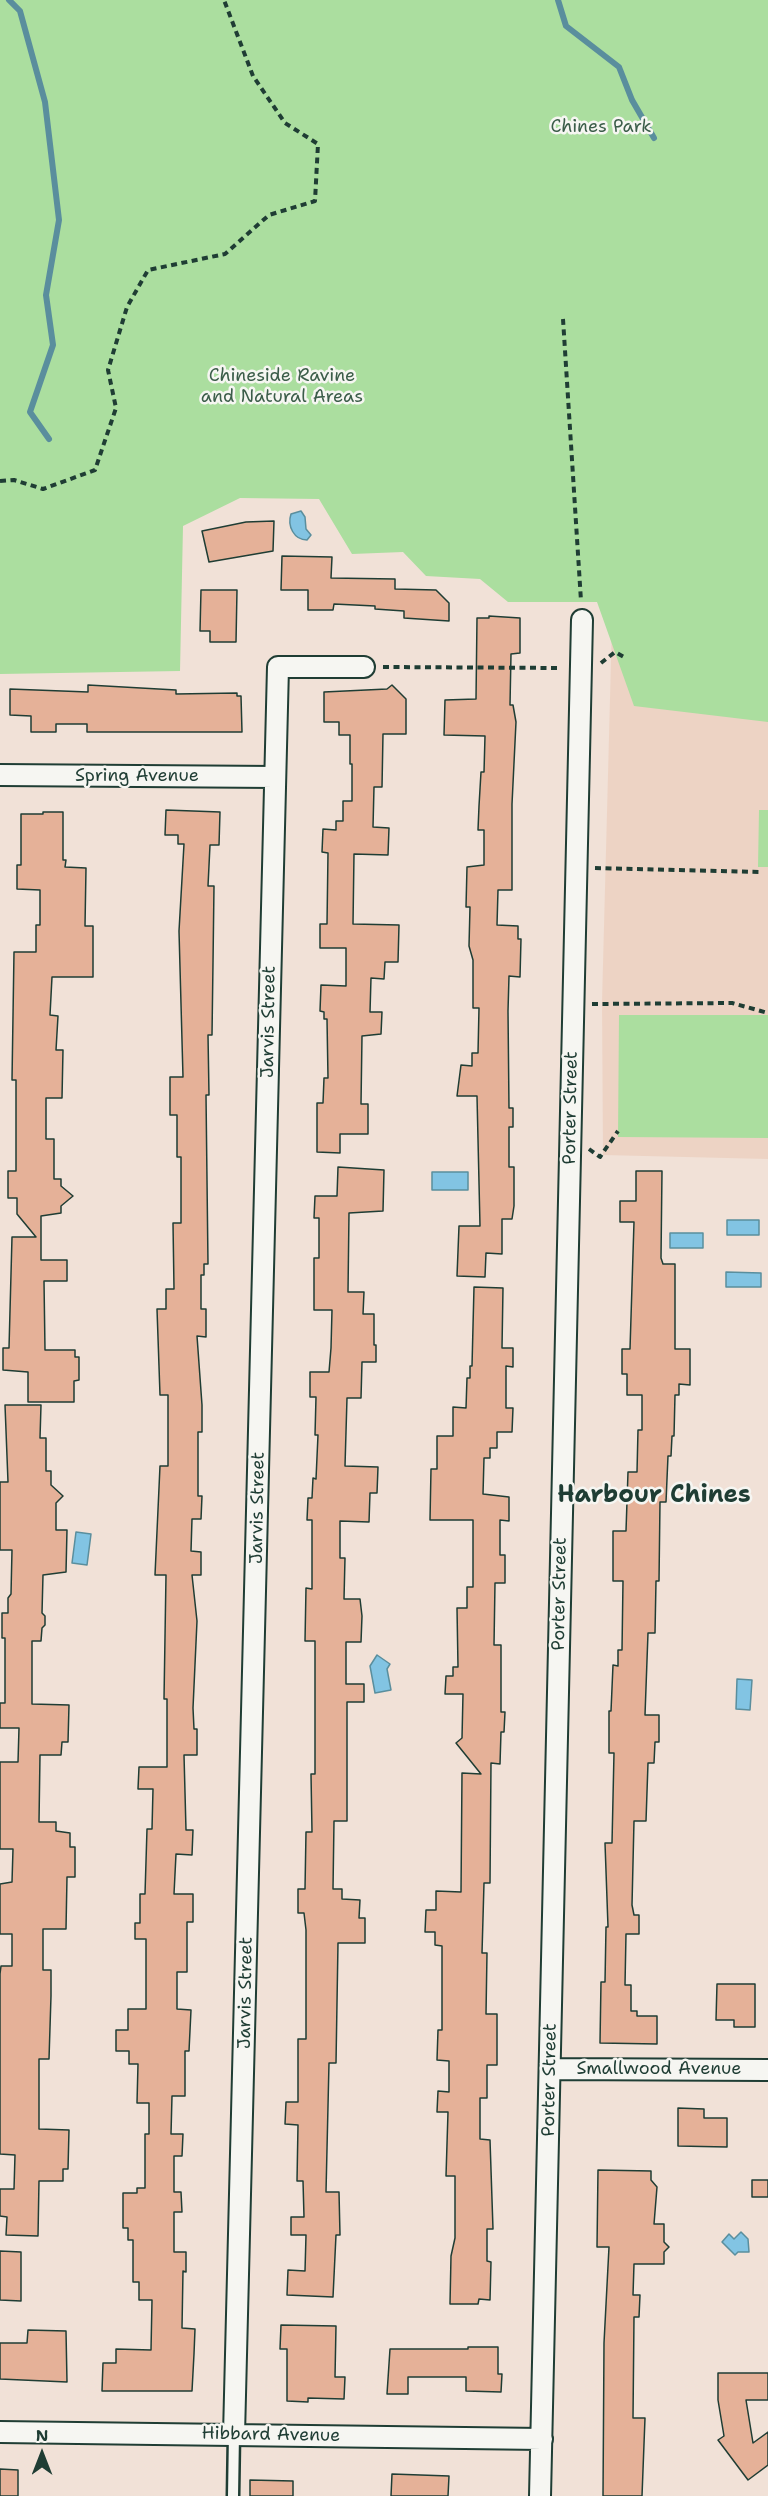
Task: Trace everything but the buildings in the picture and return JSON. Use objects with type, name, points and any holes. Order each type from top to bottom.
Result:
[{"type":"street","name":"Porter Street","points":[[540,2496],[582,620]]},
{"type":"street","name":"Jarvis Street","points":[[234,2434],[278,667],[364,667]]},
{"type":"street","name":"Spring Avenue","points":[[0,775],[275,777]]},
{"type":"street","name":"Smallwood Avenue","points":[[550,2069],[768,2070]]},
{"type":"street","name":"Hibbard Avenue","points":[[0,2432],[542,2439]]},
{"type":"lane","points":[[233,2496],[234,2434]]},
{"type":"path","points":[[0,481],[14,480],[43,489],[95,470],[117,408],[108,370],[127,307],[148,270],[225,254],[269,215],[315,201],[318,144],[285,123],[253,76],[224,0]]},
{"type":"path","points":[[563,320],[582,620]]},
{"type":"path","points":[[597,669],[603,658],[615,652],[624,657]]},
{"type":"path","points":[[364,667],[568,668]]},
{"type":"path","points":[[576,867],[759,872]]},
{"type":"path","points":[[573,1005],[732,1003],[768,1013]]},
{"type":"path","points":[[570,1148],[593,1150],[597,1157],[600,1157],[618,1131]]},
{"type":"shaded area","points":[[768,542],[768,1159],[603,1155],[602,1002],[614,547]]},
{"type":"green space","points":[[0,0],[768,0],[768,722],[634,706],[597,602],[508,602],[480,579],[426,576],[403,552],[352,554],[319,499],[240,498],[183,526],[180,671],[0,674]]},
{"type":"green space","points":[[759,810],[768,810],[768,867],[758,867]]},
{"type":"green space","points":[[619,1015],[768,1015],[768,1138],[618,1137]]},
{"type":"water","points":[[301,511],[305,517],[306,529],[311,535],[307,540],[298,538],[291,528],[291,514]]},
{"type":"water","points":[[432,1172],[468,1172],[468,1190],[432,1190]]},
{"type":"water","points":[[727,1220],[759,1220],[759,1235],[727,1235]]},
{"type":"water","points":[[670,1233],[703,1233],[703,1248],[670,1248]]},
{"type":"water","points":[[726,1272],[761,1273],[761,1287],[726,1287]]},
{"type":"water","points":[[76,1532],[91,1534],[87,1565],[72,1563]]},
{"type":"water","points":[[377,1655],[390,1664],[387,1669],[391,1690],[375,1693],[370,1666]]},
{"type":"water","points":[[737,1679],[752,1680],[750,1710],[736,1709]]},
{"type":"water","points":[[741,2232],[748,2239],[749,2252],[738,2252],[735,2255],[722,2242],[729,2234],[734,2239]]},
{"type":"waterway","points":[[9,0],[20,11],[45,102],[59,220],[46,295],[53,345],[30,412],[49,439]]},
{"type":"waterway","points":[[558,0],[566,26],[619,67],[632,100],[654,138]]},
{"type":"district","name":"Harbour Chines","points":[[654,1496]]},
{"type":"park label","name":"Chines Park","points":[[601,127]]},
{"type":"park label","name":"Chineside Ravine and Natural Areas","points":[[282,386]]}]
